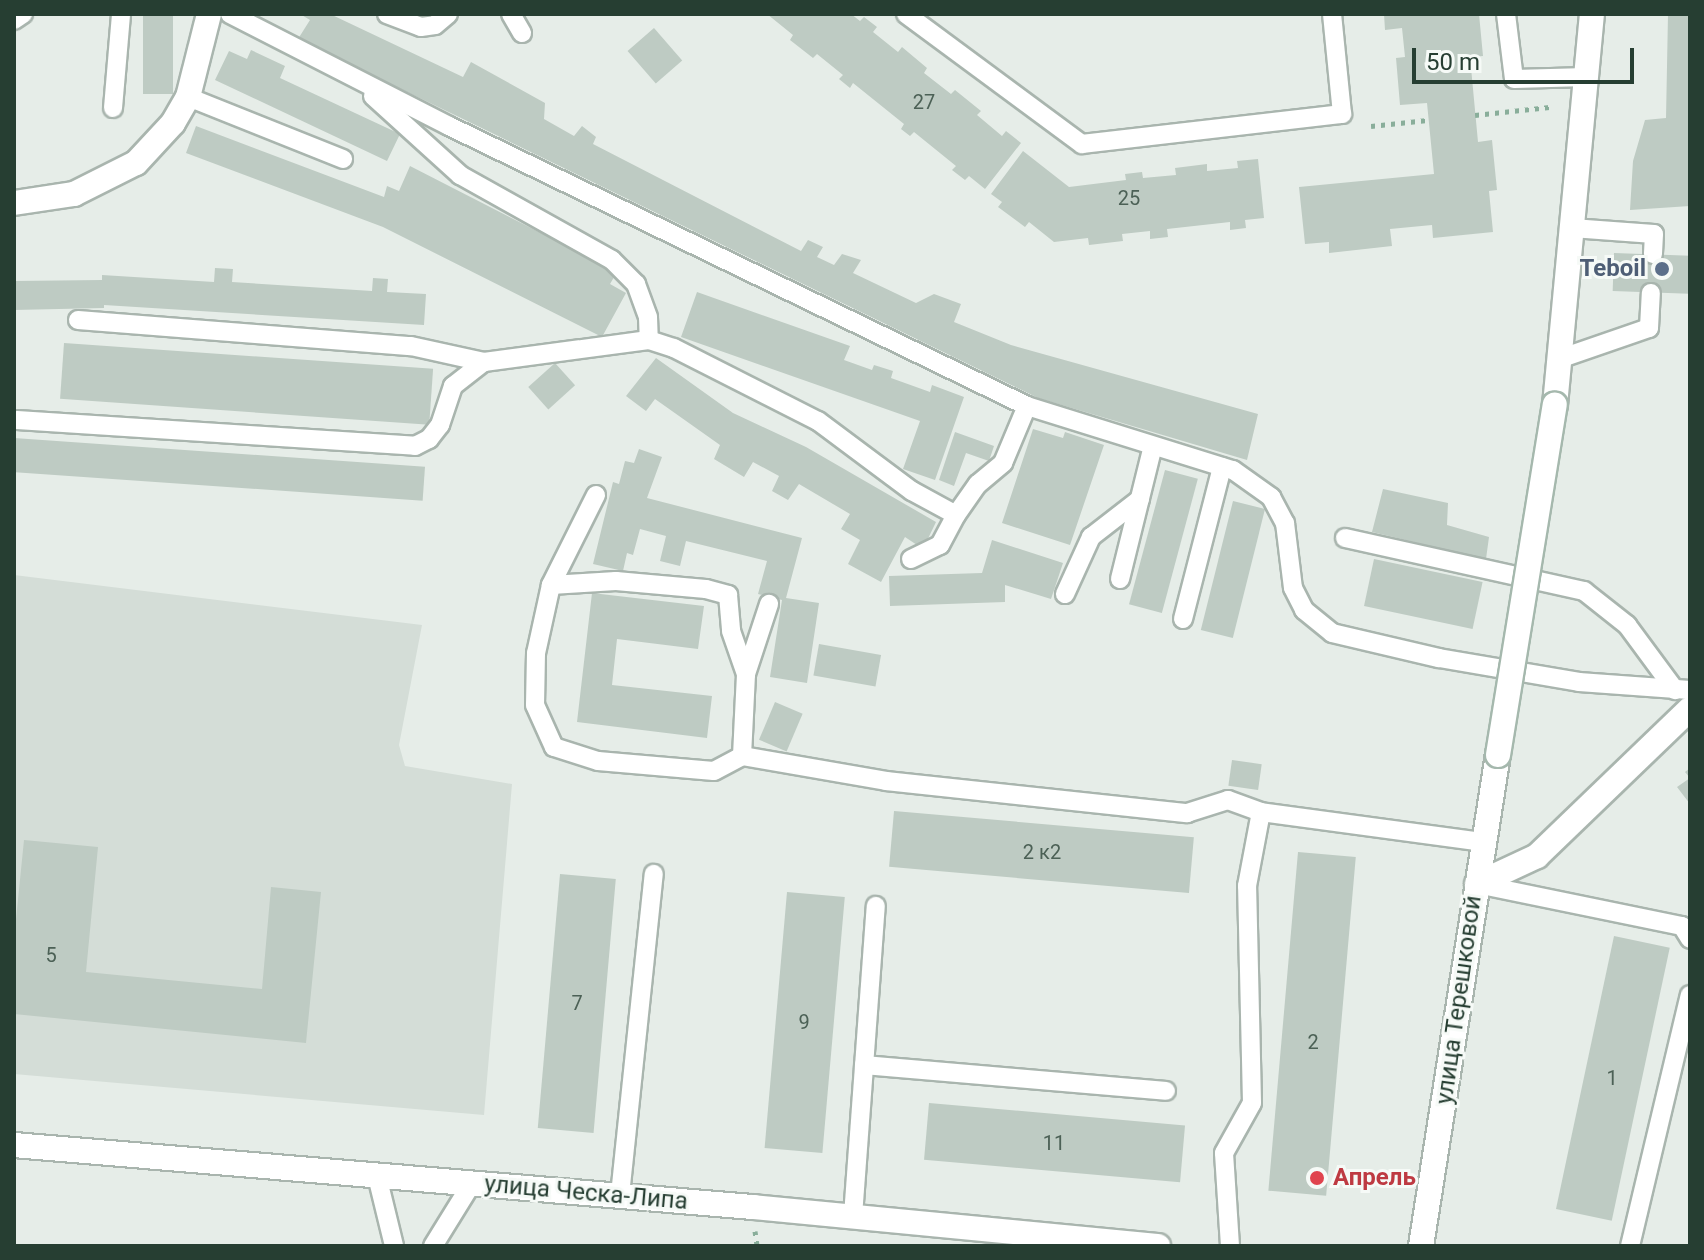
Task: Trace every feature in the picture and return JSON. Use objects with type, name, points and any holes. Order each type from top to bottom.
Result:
[{"type":"street","points":[[14,203],[74,194],[136,163],[173,123],[188,97],[209,14]]},
{"type":"street","name":"улица Терешковой","points":[[1421,1246],[1555,405],[1592,14]]},
{"type":"street","points":[[1477,884],[1537,856],[1685,696]]},
{"type":"street","name":"улица Ческа-Липа","points":[[14,1145],[620,1195],[1158,1246]]},
{"type":"lane","points":[[14,20],[23,14]]},
{"type":"lane","points":[[113,108],[121,14]]},
{"type":"lane","points":[[230,14],[350,76],[1027,406],[1222,467],[1255,483],[1271,497],[1285,523],[1293,588],[1304,610],[1332,633],[1439,658],[1685,696]]},
{"type":"lane","points":[[387,14],[421,27],[435,25],[448,14]]},
{"type":"lane","points":[[511,14],[522,33]]},
{"type":"lane","points":[[906,14],[1082,144],[1342,114],[1332,14]]},
{"type":"lane","points":[[1506,14],[1514,79],[1587,77]]},
{"type":"lane","points":[[350,76],[460,175],[612,260],[636,284],[648,317],[649,340]]},
{"type":"lane","points":[[188,97],[343,159]]},
{"type":"lane","points":[[1572,228],[1654,234],[1653,254]]},
{"type":"lane","points":[[1559,359],[1649,328],[1651,293]]},
{"type":"lane","points":[[78,320],[411,346],[484,362],[649,340],[674,348],[818,421],[912,491],[956,515]]},
{"type":"lane","points":[[17,420],[415,446],[429,439],[440,425],[453,386],[484,362]]},
{"type":"lane","points":[[911,559],[940,545],[978,484],[1003,463],[1027,406]]},
{"type":"lane","points":[[1120,579],[1153,446]]},
{"type":"lane","points":[[1183,619],[1222,467]]},
{"type":"lane","points":[[596,495],[551,585],[536,653],[535,705],[554,747],[598,761],[714,771],[742,756],[917,784],[1187,813],[1228,800],[1261,812],[1484,842]]},
{"type":"lane","points":[[1065,594],[1091,537],[1140,499]]},
{"type":"lane","points":[[1345,538],[1584,591],[1627,625],[1685,696]]},
{"type":"lane","points":[[551,585],[616,581],[706,589],[728,595],[731,631],[746,674]]},
{"type":"lane","points":[[742,756],[746,674],[769,604]]},
{"type":"lane","points":[[1230,1246],[1224,1153],[1252,1103],[1247,886],[1261,812]]},
{"type":"lane","points":[[620,1195],[654,874]]},
{"type":"lane","points":[[1477,884],[1682,926],[1690,939]]},
{"type":"lane","points":[[853,1216],[876,906]]},
{"type":"lane","points":[[1630,1246],[1690,995]]},
{"type":"lane","points":[[864,1065],[1166,1091]]},
{"type":"lane","points":[[377,1176],[394,1246]]},
{"type":"lane","points":[[433,1246],[472,1183]]},
{"type":"path","points":[[1475,115],[1550,107]]},
{"type":"path","points":[[1371,126],[1428,120]]},
{"type":"shaded area","points":[[14,575],[422,625],[399,745],[405,766],[512,784],[484,1115],[14,1074]]},
{"type":"building","points":[[143,14],[173,14],[173,94],[143,94]]},
{"type":"building","points":[[300,14],[330,14],[463,77],[471,62],[545,103],[544,119],[574,136],[582,126],[596,137],[593,144],[801,251],[808,240],[823,247],[817,257],[834,265],[842,254],[861,260],[853,273],[916,303],[934,294],[961,304],[954,322],[1011,345],[1258,414],[1247,460],[1038,398],[298,39],[310,20]]},
{"type":"building","points":[[767,14],[851,14],[860,21],[864,17],[877,27],[873,32],[898,52],[902,47],[927,68],[924,73],[951,94],[955,90],[981,111],[977,115],[1002,136],[1006,131],[1021,143],[985,189],[969,176],[965,180],[952,170],[956,166],[914,132],[910,136],[901,129],[904,124],[853,83],[850,88],[839,79],[843,75],[817,54],[813,58],[790,40],[793,35]]},
{"type":"building","points":[[1384,14],[1479,14],[1483,56],[1470,57],[1478,142],[1492,140],[1497,190],[1489,191],[1493,232],[1433,238],[1432,225],[1390,229],[1392,246],[1329,253],[1329,242],[1305,244],[1299,187],[1434,174],[1427,103],[1400,105],[1396,58],[1405,57],[1402,28],[1385,30]]},
{"type":"building","points":[[1668,14],[1690,14],[1690,206],[1630,210],[1633,161],[1645,120],[1666,118]]},
{"type":"building","points":[[654,28],[682,60],[656,83],[628,51]]},
{"type":"building","points":[[251,50],[285,66],[280,78],[400,134],[387,161],[215,80],[229,51],[247,59]]},
{"type":"building","points":[[196,126],[384,197],[387,186],[399,191],[410,166],[617,272],[610,284],[626,293],[602,337],[383,227],[186,153]]},
{"type":"building","points":[[1023,151],[1069,187],[1126,180],[1125,174],[1142,172],[1143,178],[1176,175],[1175,168],[1207,164],[1207,171],[1238,168],[1237,161],[1258,159],[1264,218],[1245,220],[1246,228],[1230,230],[1230,222],[1167,229],[1168,237],[1150,239],[1150,231],[1122,234],[1123,241],[1089,245],[1088,238],[1054,242],[1029,222],[1025,227],[998,207],[1002,202],[991,194]]},
{"type":"building","points":[[1614,253],[1690,256],[1689,294],[1613,291]]},
{"type":"building","points":[[215,268],[233,269],[232,282],[372,291],[373,278],[388,279],[387,292],[426,294],[424,325],[104,305],[104,308],[14,310],[14,281],[102,280],[102,275],[214,282]]},
{"type":"building","points":[[697,292],[850,346],[844,360],[872,370],[874,365],[893,371],[891,378],[930,392],[932,385],[964,397],[935,480],[903,469],[920,421],[681,337]]},
{"type":"building","points":[[64,343],[433,369],[429,425],[60,399]]},
{"type":"building","points":[[656,358],[733,413],[806,447],[936,522],[923,549],[905,537],[881,582],[848,564],[860,540],[841,529],[850,514],[799,484],[788,500],[772,491],[779,476],[753,462],[744,477],[714,459],[720,445],[655,399],[646,411],[626,396]]},
{"type":"building","points":[[555,363],[575,385],[548,409],[528,387]]},
{"type":"building","points":[[1033,429],[1063,438],[1065,432],[1104,445],[1070,545],[1002,523]]},
{"type":"building","points":[[955,432],[994,446],[989,461],[966,453],[954,486],[939,480]]},
{"type":"building","points":[[14,438],[425,467],[423,501],[14,472]]},
{"type":"building","points":[[639,449],[662,457],[647,498],[802,538],[786,598],[819,603],[807,683],[770,677],[782,600],[758,594],[767,561],[686,541],[680,566],[660,561],[666,536],[640,529],[633,555],[627,553],[623,571],[593,564],[613,482],[619,484],[625,461],[634,463]]},
{"type":"building","points":[[1165,470],[1198,479],[1162,613],[1129,604]]},
{"type":"building","points":[[1383,489],[1448,503],[1447,525],[1489,537],[1486,559],[1372,532]]},
{"type":"building","points":[[1233,501],[1265,509],[1233,638],[1201,630]]},
{"type":"building","points":[[992,540],[1063,563],[1051,599],[1005,585],[1005,602],[890,606],[889,576],[982,573]]},
{"type":"building","points":[[1374,559],[1483,582],[1473,629],[1364,606]]},
{"type":"building","points":[[592,593],[704,606],[698,649],[617,639],[612,685],[712,696],[707,738],[577,722]]},
{"type":"building","points":[[819,644],[881,655],[875,686],[813,676]]},
{"type":"building","points":[[775,702],[803,714],[787,751],[759,740]]},
{"type":"building","points":[[1232,760],[1262,764],[1258,790],[1228,786]]},
{"type":"building","points":[[1690,778],[1690,804],[1677,787]]},
{"type":"building","points":[[894,811],[1194,837],[1189,893],[889,867]]},
{"type":"building","points":[[24,840],[98,847],[86,972],[262,989],[271,887],[321,892],[306,1043],[14,1014],[14,939]]},
{"type":"building","points":[[1298,852],[1356,857],[1326,1196],[1268,1191]]},
{"type":"building","points":[[560,874],[616,879],[594,1133],[538,1128]]},
{"type":"building","points":[[787,892],[845,897],[822,1153],[765,1148]]},
{"type":"building","points":[[1614,936],[1670,948],[1612,1221],[1556,1209]]},
{"type":"building","points":[[929,1103],[1185,1125],[1180,1182],[924,1160]]},
{"type":"place","name":"Teboil","points":[[1662,269]]},
{"type":"place","name":"Апрель","points":[[1317,1178]]}]
